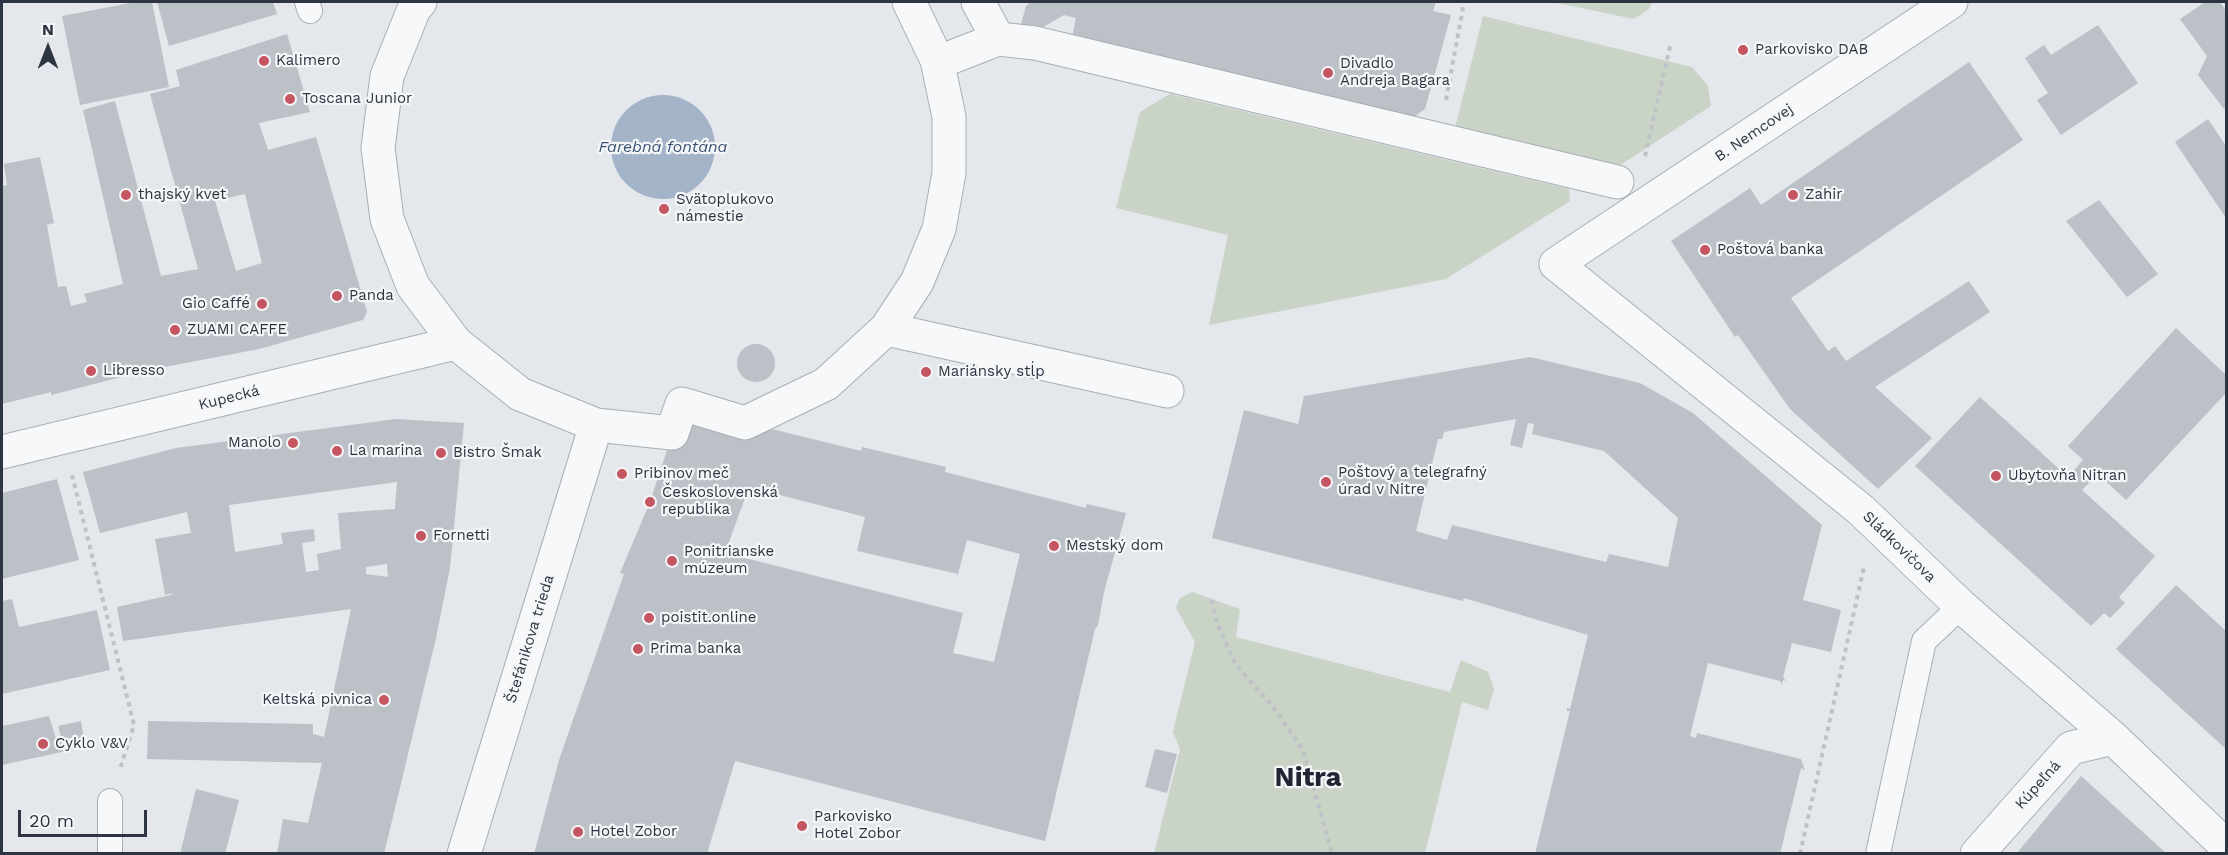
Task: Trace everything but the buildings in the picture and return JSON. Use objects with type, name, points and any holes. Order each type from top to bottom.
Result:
[{"type":"street","points":[[420,2],[414,9],[387,76],[378,148],[387,219],[413,286],[456,343],[520,394],[596,425],[672,433],[682,404],[745,423],[826,384],[885,329],[917,282],[939,229],[949,173],[949,117],[937,60],[909,2]]},
{"type":"street","points":[[978,2],[998,39]]},
{"type":"street","name":"B. Nemcovej","points":[[1556,264],[1952,2]]},
{"type":"street","points":[[947,59],[998,39],[1035,43],[1617,182]]},
{"type":"street","name":"Sládkovičova","points":[[1556,264],[1861,510],[1961,606],[2113,738],[2226,846]]},
{"type":"street","points":[[885,329],[1167,391]]},
{"type":"street","name":"Kupecká","points":[[2,452],[456,343]]},
{"type":"street","name":"Štefánikova trieda","points":[[465,854],[596,425]]},
{"type":"street","name":"Kúpeľná","points":[[1977,854],[2071,748],[2113,738]]},
{"type":"lane","points":[[1878,854],[1924,641],[1961,606]]},
{"type":"lane","points":[[110,801],[110,854]]},
{"type":"path","points":[[1438,139],[1464,2]]},
{"type":"path","points":[[1643,164],[1671,42]]},
{"type":"path","points":[[63,438],[134,725],[110,801]]},
{"type":"path","points":[[1800,854],[1866,559]]},
{"type":"path","points":[[1212,600],[1217,623],[1236,665],[1274,708],[1303,750],[1332,854]]},
{"type":"green space","points":[[1552,2],[1652,2],[1649,9],[1634,19]]},
{"type":"green space","points":[[1483,16],[1692,67],[1708,86],[1711,106],[1619,166],[1454,132]]},
{"type":"green space","points":[[1170,94],[1569,189],[1570,201],[1446,279],[1209,325],[1228,235],[1116,208],[1140,112]]},
{"type":"green space","points":[[1192,592],[1240,609],[1236,637],[1450,692],[1461,660],[1488,672],[1494,689],[1488,710],[1462,702],[1425,853],[1154,853],[1180,749],[1173,732],[1195,642],[1176,608],[1180,598]]},
{"type":"water","name":"Farebná fontána","points":[[663,95],[683,99],[700,110],[711,127],[715,147],[711,167],[700,184],[683,195],[663,199],[643,195],[626,184],[615,167],[611,147],[615,127],[626,110],[643,99]]},
{"type":"place","name":"Parkovisko DAB","points":[[1743,50]]},
{"type":"place","name":"Kalimero","points":[[264,61]]},
{"type":"place","name":"Divadlo Andreja Bagara","points":[[1328,73]]},
{"type":"place","name":"Toscana Junior","points":[[290,99]]},
{"type":"place","name":"thajský kvet","points":[[126,195]]},
{"type":"place","name":"Zahir","points":[[1793,195]]},
{"type":"place","name":"Svätoplukovo námestie","points":[[664,209]]},
{"type":"place","name":"Poštová banka","points":[[1705,250]]},
{"type":"place","name":"Panda","points":[[337,296]]},
{"type":"place","name":"Gio Caffé","points":[[262,304]]},
{"type":"place","name":"ZUAMI CAFFE","points":[[175,330]]},
{"type":"place","name":"Libresso","points":[[91,371]]},
{"type":"place","name":"Mariánsky stĺp","points":[[926,372]]},
{"type":"place","name":"Manolo","points":[[293,443]]},
{"type":"place","name":"La marina","points":[[337,451]]},
{"type":"place","name":"Bistro Šmak","points":[[441,453]]},
{"type":"place","name":"Pribinov meč","points":[[622,474]]},
{"type":"place","name":"Ubytovňa Nitran","points":[[1996,476]]},
{"type":"place","name":"Poštový a telegrafný úrad v Nitre","points":[[1326,482]]},
{"type":"place","name":"Československá republika","points":[[650,502]]},
{"type":"place","name":"Fornetti","points":[[421,536]]},
{"type":"place","name":"Mestský dom","points":[[1054,546]]},
{"type":"place","name":"Ponitrianske múzeum","points":[[672,561]]},
{"type":"place","name":"poistit.online","points":[[649,618]]},
{"type":"place","name":"Prima banka","points":[[638,649]]},
{"type":"place","name":"Keltská pivnica","points":[[384,700]]},
{"type":"place","name":"Cyklo V&V","points":[[43,744]]},
{"type":"place","name":"Parkovisko Hotel Zobor","points":[[802,826]]},
{"type":"place","name":"Hotel Zobor","points":[[578,832]]},
{"type":"district","name":"Nitra","points":[[1308,778]]}]
